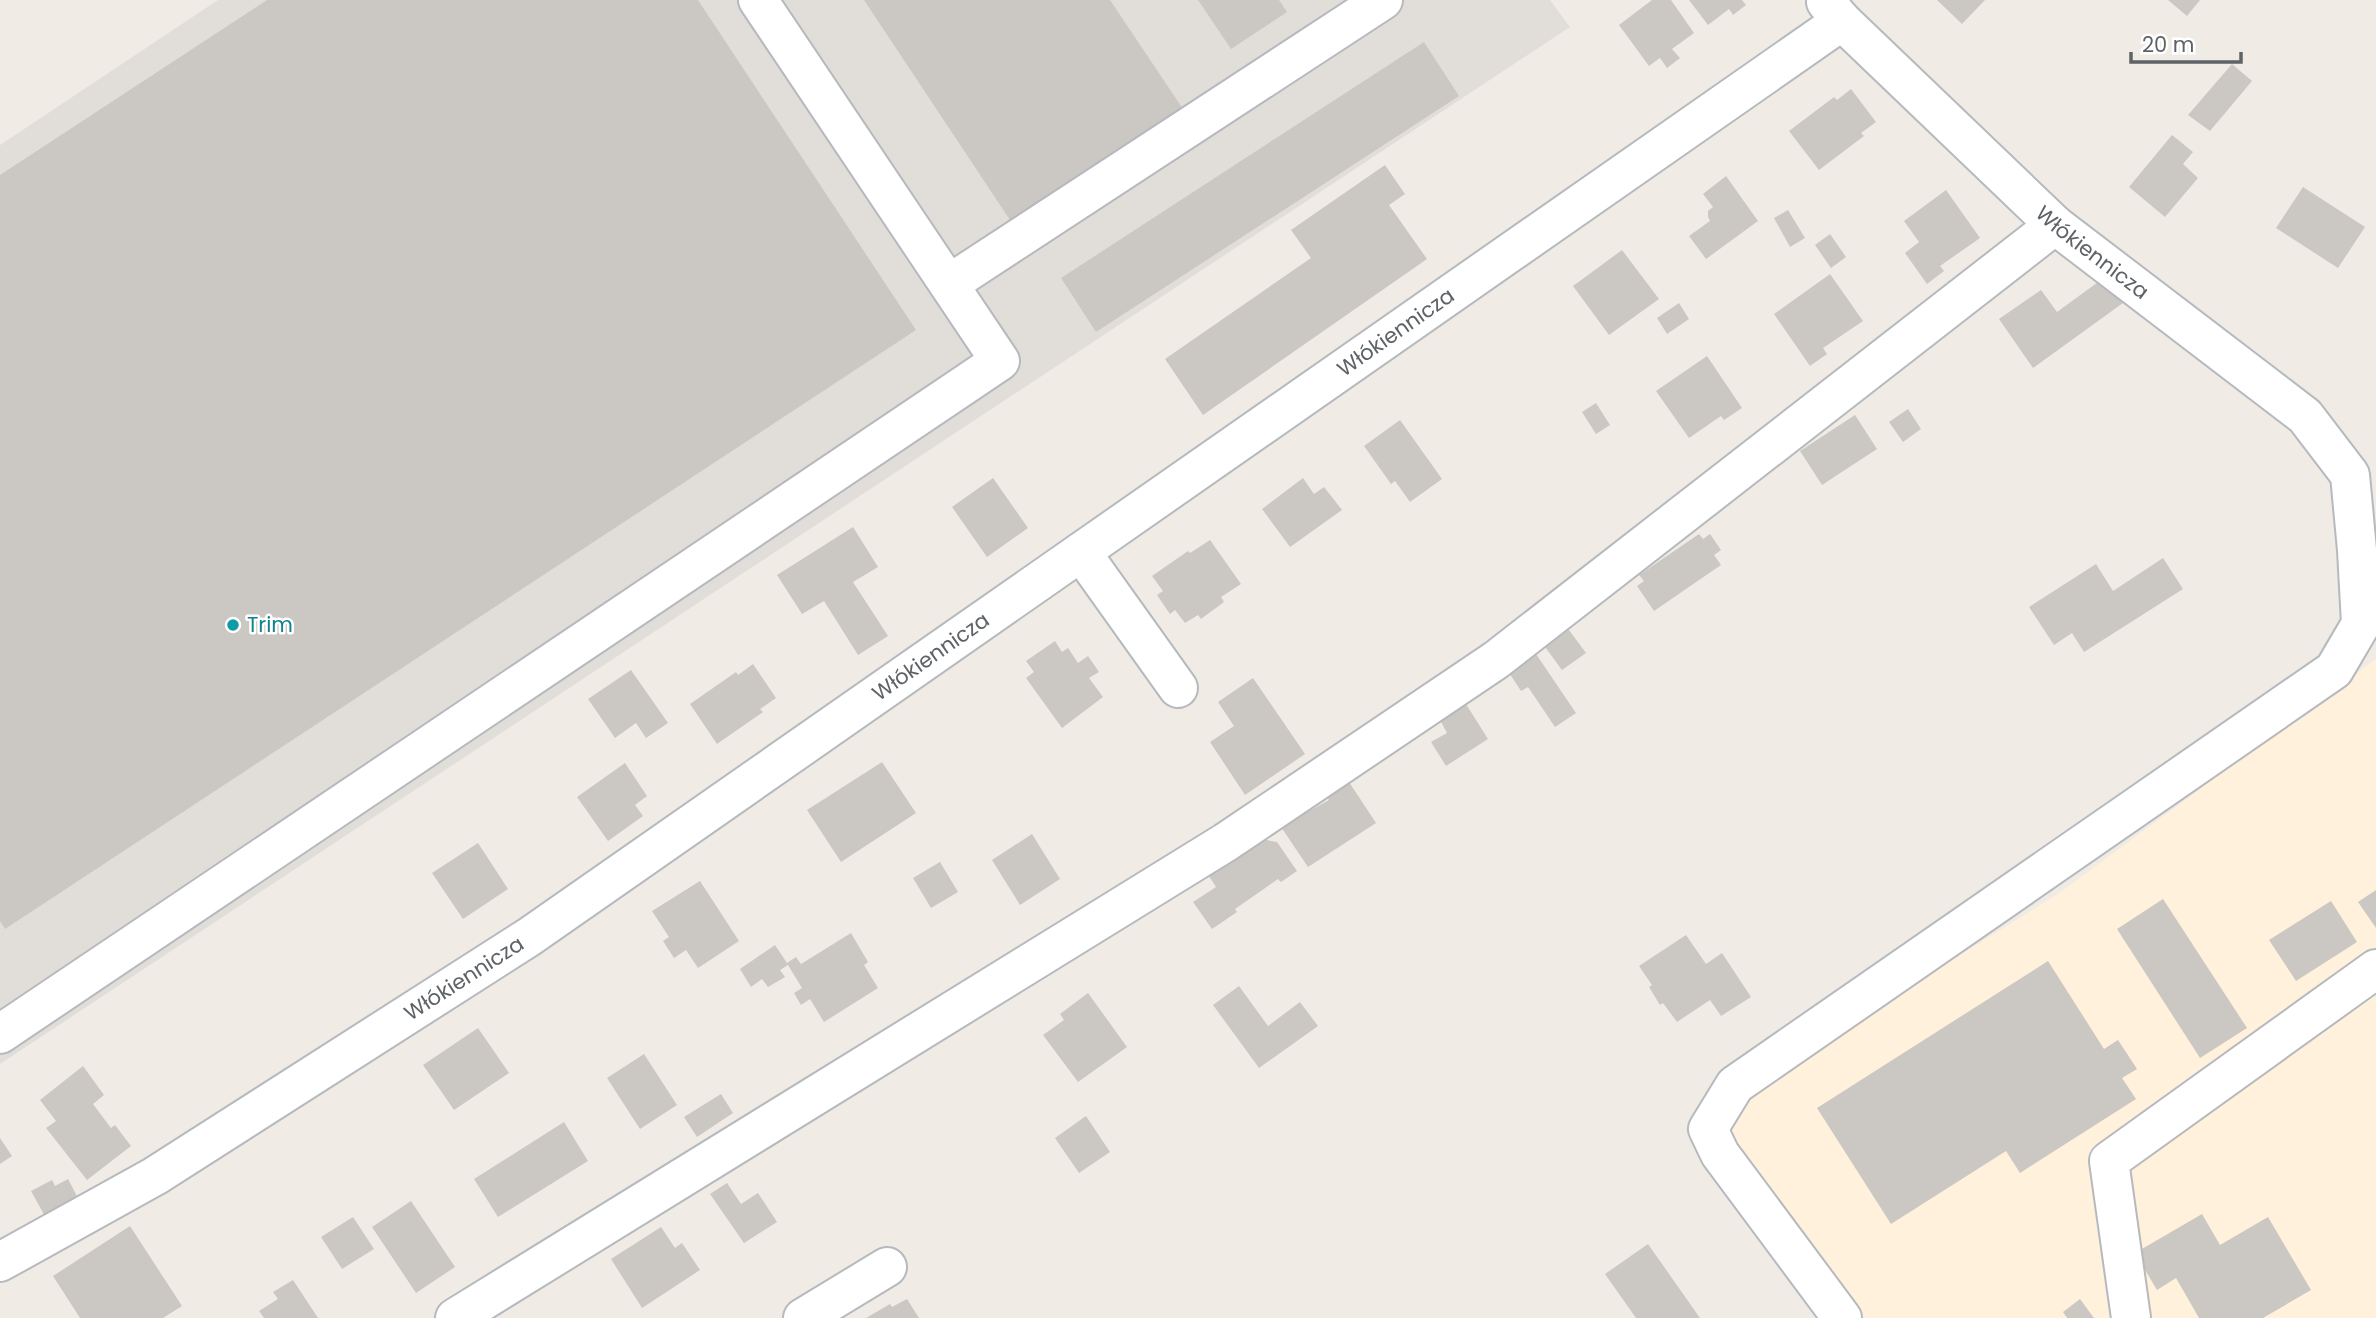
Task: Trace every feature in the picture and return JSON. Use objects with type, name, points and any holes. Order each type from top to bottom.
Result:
[{"type":"street","points":[[0,1034],[1000,361],[758,0]]},
{"type":"street","points":[[949,284],[1383,0]]},
{"type":"street","name":"Włókiennicza","points":[[0,1262],[155,1176],[529,937],[1081,552],[1832,6],[2055,225],[2305,416],[2350,475],[2361,624],[2334,670],[1735,1085],[1708,1129],[1720,1154],[1843,1318]]},
{"type":"street","points":[[455,1318],[1226,842],[1485,667],[2055,225]]},
{"type":"street","points":[[1081,552],[1178,688]]},
{"type":"street","points":[[2131,1318],[2109,1161],[2376,969]]},
{"type":"street","points":[[803,1318],[887,1267]]},
{"type":"shaded area","name":"Trim","points":[[218,0],[1550,0],[1570,27],[0,1064],[0,145]]},
{"type":"shaded area","points":[[2376,659],[2376,1318],[1857,1318],[1724,1139],[1753,1084],[2058,894]]},
{"type":"building","name":"Trim","points":[[267,0],[698,0],[916,330],[5,929],[0,921],[0,175]]},
{"type":"building","points":[[864,0],[1110,0],[1183,109],[1012,223]]},
{"type":"building","points":[[1198,0],[1279,0],[1287,12],[1231,49]]},
{"type":"building","points":[[1652,0],[1671,0],[1694,33],[1672,49],[1680,58],[1667,68],[1660,58],[1649,66],[1619,25]]},
{"type":"building","points":[[1689,0],[1742,0],[1746,5],[1733,15],[1729,9],[1708,25]]},
{"type":"building","points":[[1937,0],[1985,0],[1962,24]]},
{"type":"building","points":[[2168,0],[2200,0],[2187,16]]},
{"type":"building","points":[[1424,42],[1459,96],[1096,332],[1061,278]]},
{"type":"building","points":[[2232,64],[2252,81],[2210,131],[2188,115]]},
{"type":"building","points":[[1851,89],[1876,122],[1861,133],[1864,136],[1819,170],[1789,131],[1834,97],[1837,100]]},
{"type":"building","points":[[2172,135],[2193,152],[2183,164],[2198,178],[2165,217],[2129,187]]},
{"type":"building","points":[[1385,165],[1405,194],[1389,205],[1427,259],[1203,415],[1165,359],[1311,258],[1291,230]]},
{"type":"building","points":[[1726,176],[1758,221],[1706,259],[1689,236],[1710,221],[1708,211],[1713,207],[1703,194]]},
{"type":"building","points":[[2303,187],[2365,227],[2338,268],[2276,228]]},
{"type":"building","points":[[1946,190],[1980,238],[1940,266],[1944,271],[1927,284],[1905,253],[1919,242],[1904,221]]},
{"type":"building","points":[[1788,210],[1805,238],[1790,247],[1774,218]]},
{"type":"building","points":[[1830,234],[1846,257],[1831,268],[1815,245]]},
{"type":"building","points":[[1622,250],[1659,299],[1609,335],[1573,286]]},
{"type":"building","points":[[1830,274],[1863,321],[1823,348],[1827,354],[1810,366],[1774,314]]},
{"type":"building","points":[[2105,277],[2123,303],[2033,368],[1999,319],[2041,290],[2057,312]]},
{"type":"building","points":[[1679,303],[1689,319],[1667,334],[1657,318]]},
{"type":"building","points":[[1707,356],[1742,408],[1724,420],[1721,416],[1689,438],[1656,391]]},
{"type":"building","points":[[1596,403],[1610,425],[1596,434],[1582,412]]},
{"type":"building","points":[[1908,409],[1921,429],[1903,442],[1889,422]]},
{"type":"building","points":[[1855,415],[1877,449],[1822,485],[1800,451]]},
{"type":"building","points":[[1400,420],[1442,479],[1410,502],[1395,481],[1391,484],[1364,446]]},
{"type":"building","points":[[993,478],[1028,528],[987,557],[952,507]]},
{"type":"building","points":[[1303,478],[1314,494],[1324,487],[1342,510],[1290,547],[1262,509]]},
{"type":"building","points":[[853,527],[878,567],[853,582],[888,636],[858,655],[824,601],[802,614],[777,575]]},
{"type":"building","points":[[1699,534],[1703,539],[1710,534],[1721,550],[1714,555],[1721,565],[1654,611],[1637,586],[1644,581],[1639,575]]},
{"type":"building","points":[[1210,540],[1241,584],[1221,597],[1224,602],[1201,619],[1198,615],[1185,623],[1175,610],[1170,614],[1157,595],[1163,591],[1152,576],[1188,551],[1190,553]]},
{"type":"building","points":[[2163,558],[2183,589],[2084,652],[2072,633],[2054,645],[2029,607],[2096,564],[2113,591]]},
{"type":"building","points":[[1569,630],[1586,653],[1562,670],[1545,647]]},
{"type":"building","points":[[1055,641],[1062,652],[1068,648],[1078,663],[1088,656],[1099,672],[1089,678],[1103,697],[1062,728],[1026,678],[1034,672],[1026,661]]},
{"type":"building","points":[[1534,651],[1576,713],[1555,727],[1528,687],[1521,691],[1506,668]]},
{"type":"building","points":[[753,664],[776,698],[760,709],[763,712],[717,744],[690,704],[736,672],[738,675]]},
{"type":"building","points":[[631,670],[668,723],[646,738],[636,723],[615,738],[588,699]]},
{"type":"building","points":[[1253,678],[1305,754],[1245,795],[1210,742],[1234,726],[1218,702]]},
{"type":"building","points":[[1466,704],[1488,739],[1446,766],[1431,742],[1447,733],[1440,720]]},
{"type":"building","points":[[882,762],[916,813],[841,862],[807,810]]},
{"type":"building","points":[[625,763],[647,796],[635,805],[643,816],[608,841],[577,797]]},
{"type":"building","points":[[1349,782],[1376,823],[1308,867],[1281,827],[1329,800],[1327,797]]},
{"type":"building","points":[[1032,834],[1060,879],[1020,905],[992,860]]},
{"type":"building","points":[[1260,839],[1277,842],[1297,871],[1281,882],[1278,879],[1212,929],[1193,902],[1216,887],[1205,870]]},
{"type":"building","points":[[478,843],[508,889],[463,919],[432,873]]},
{"type":"building","points":[[940,862],[958,892],[931,908],[913,878]]},
{"type":"building","points":[[700,881],[739,941],[698,968],[686,950],[674,958],[663,941],[669,937],[652,911]]},
{"type":"building","points":[[2376,890],[2376,928],[2358,902]]},
{"type":"building","points":[[2163,899],[2247,1028],[2200,1058],[2117,929]]},
{"type":"building","points":[[2331,901],[2357,942],[2296,981],[2269,940]]},
{"type":"building","points":[[851,933],[868,962],[864,965],[878,988],[824,1022],[810,999],[801,1005],[794,993],[802,988],[788,965],[780,970],[785,977],[768,987],[762,979],[751,987],[740,969],[775,945],[787,963],[796,957],[801,964]]},
{"type":"building","points":[[1686,935],[1706,964],[1722,953],[1751,997],[1721,1016],[1710,1000],[1677,1022],[1663,1003],[1660,1005],[1649,987],[1652,985],[1639,966]]},
{"type":"building","points":[[2048,961],[2104,1049],[2118,1040],[2137,1069],[2122,1078],[2136,1099],[2020,1173],[2006,1151],[1891,1224],[1817,1108]]},
{"type":"building","points":[[1239,986],[1268,1026],[1300,1002],[1318,1026],[1259,1068],[1213,1005]]},
{"type":"building","points":[[1088,993],[1127,1047],[1078,1082],[1043,1035],[1064,1020],[1060,1014]]},
{"type":"building","points":[[478,1028],[509,1073],[454,1110],[423,1065]]},
{"type":"building","points":[[644,1054],[677,1105],[640,1129],[607,1078]]},
{"type":"building","points":[[83,1066],[104,1095],[93,1104],[111,1128],[115,1125],[131,1146],[87,1180],[46,1128],[56,1121],[40,1100]]},
{"type":"building","points":[[721,1094],[733,1113],[697,1137],[684,1117]]},
{"type":"building","points":[[1086,1116],[1110,1152],[1079,1173],[1055,1138]]},
{"type":"building","points":[[564,1122],[588,1161],[498,1217],[474,1179]]},
{"type":"building","points":[[0,1138],[12,1156],[0,1164]]},
{"type":"building","points":[[68,1179],[80,1202],[47,1220],[31,1191],[52,1180],[55,1186]]},
{"type":"building","points":[[727,1183],[741,1204],[758,1193],[777,1222],[744,1243],[710,1194]]},
{"type":"building","points":[[411,1201],[455,1267],[416,1293],[372,1227]]},
{"type":"building","points":[[2202,1214],[2220,1245],[2268,1217],[2311,1290],[2263,1318],[2199,1318],[2176,1278],[2157,1290],[2135,1253]]},
{"type":"building","points":[[353,1217],[374,1249],[342,1269],[321,1237]]},
{"type":"building","points":[[130,1226],[182,1306],[163,1318],[80,1318],[53,1276]]},
{"type":"building","points":[[661,1227],[675,1248],[682,1243],[700,1270],[642,1308],[611,1259]]},
{"type":"building","points":[[1648,1244],[1700,1318],[1636,1318],[1605,1274]]},
{"type":"building","points":[[293,1280],[318,1318],[264,1318],[259,1311],[278,1299],[273,1292]]},
{"type":"building","points":[[907,1299],[919,1318],[866,1318],[890,1304],[892,1307]]},
{"type":"building","points":[[2080,1299],[2094,1318],[2067,1318],[2063,1312]]},
{"type":"place","name":"Trim","points":[[233,625]]}]
